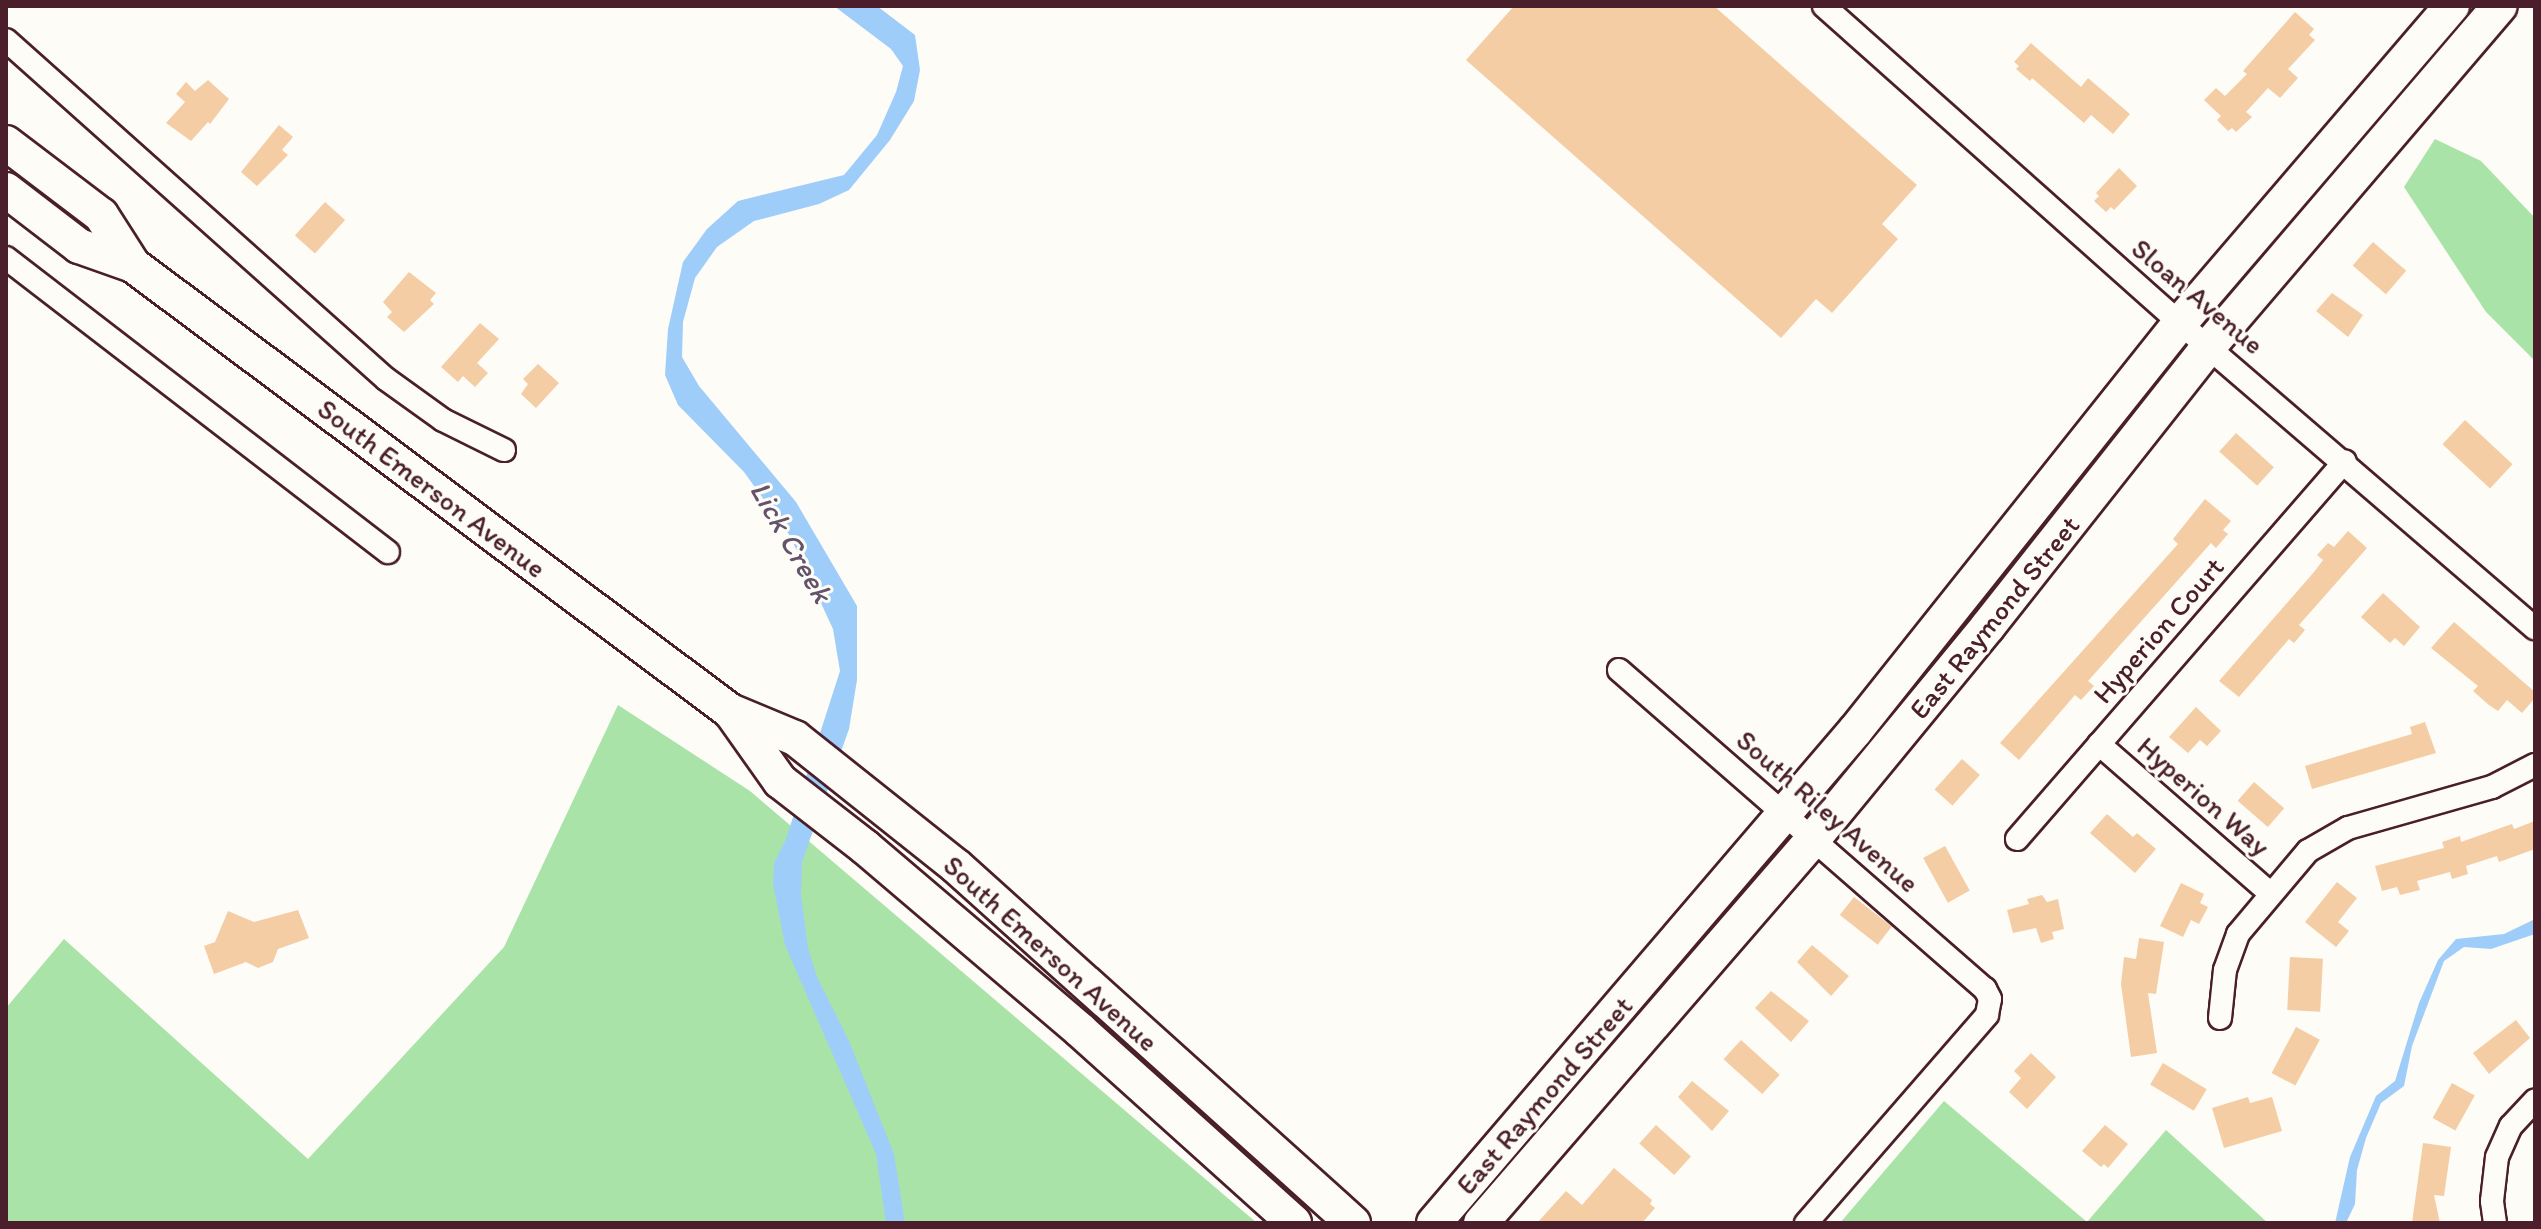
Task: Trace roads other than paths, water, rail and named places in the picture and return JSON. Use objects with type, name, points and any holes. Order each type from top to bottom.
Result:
[{"type":"main road","name":"East Raymond Street","points":[[1434,1223],[1916,657],[2180,323],[2452,6]]},
{"type":"main road","name":"East Raymond Street","points":[[1481,1223],[1814,838],[1979,637],[2210,345],[2500,6]]},
{"type":"main road","name":"South Emerson Avenue","points":[[6,143],[101,215],[133,265]]},
{"type":"main road","name":"South Emerson Avenue","points":[[6,190],[79,246],[133,265],[730,711],[795,738],[859,787],[983,890],[1353,1223]]},
{"type":"main road","name":"South Emerson Avenue","points":[[730,711],[780,781],[844,830],[1080,1030],[1294,1223]]},
{"type":"street","name":"Sloan Avenue","points":[[1824,6],[2180,323],[2210,345],[2535,628]]},
{"type":"street","points":[[6,40],[386,379],[443,420],[504,450]]},
{"type":"street","points":[[6,258],[388,552]]},
{"type":"street","name":"Hyperion Court","points":[[2017,839],[2345,461]]},
{"type":"street","name":"South Riley Avenue","points":[[1619,670],[1985,989],[1990,1003],[1987,1015],[1806,1223]]},
{"type":"street","name":"Hyperion Way","points":[[2099,744],[2270,893]]},
{"type":"street","points":[[2220,1018],[2230,952],[2246,921],[2298,860],[2330,837],[2354,826],[2492,787],[2535,765]]},
{"type":"street","points":[[2495,1223],[2492,1201],[2497,1157],[2507,1134],[2529,1106]]},
{"type":"water","name":"Lick Creek","points":[[834,6],[877,6],[915,35],[920,70],[914,101],[890,140],[849,190],[819,204],[754,221],[717,247],[695,278],[683,322],[682,357],[699,386],[796,502],[857,606],[857,680],[849,729],[802,862],[801,895],[808,948],[817,977],[849,1041],[894,1154],[905,1223],[886,1223],[876,1154],[785,945],[773,884],[774,863],[786,839],[840,671],[833,629],[790,536],[744,472],[678,405],[665,375],[668,329],[683,262],[707,229],[738,201],[844,175],[877,135],[896,92],[903,66],[891,49]]},
{"type":"water","points":[[2535,919],[2535,934],[2491,949],[2464,947],[2444,961],[2412,1046],[2404,1086],[2381,1103],[2366,1138],[2357,1170],[2355,1204],[2346,1223],[2335,1223],[2350,1157],[2376,1096],[2395,1081],[2419,1003],[2438,960],[2456,939],[2504,934]]}]
